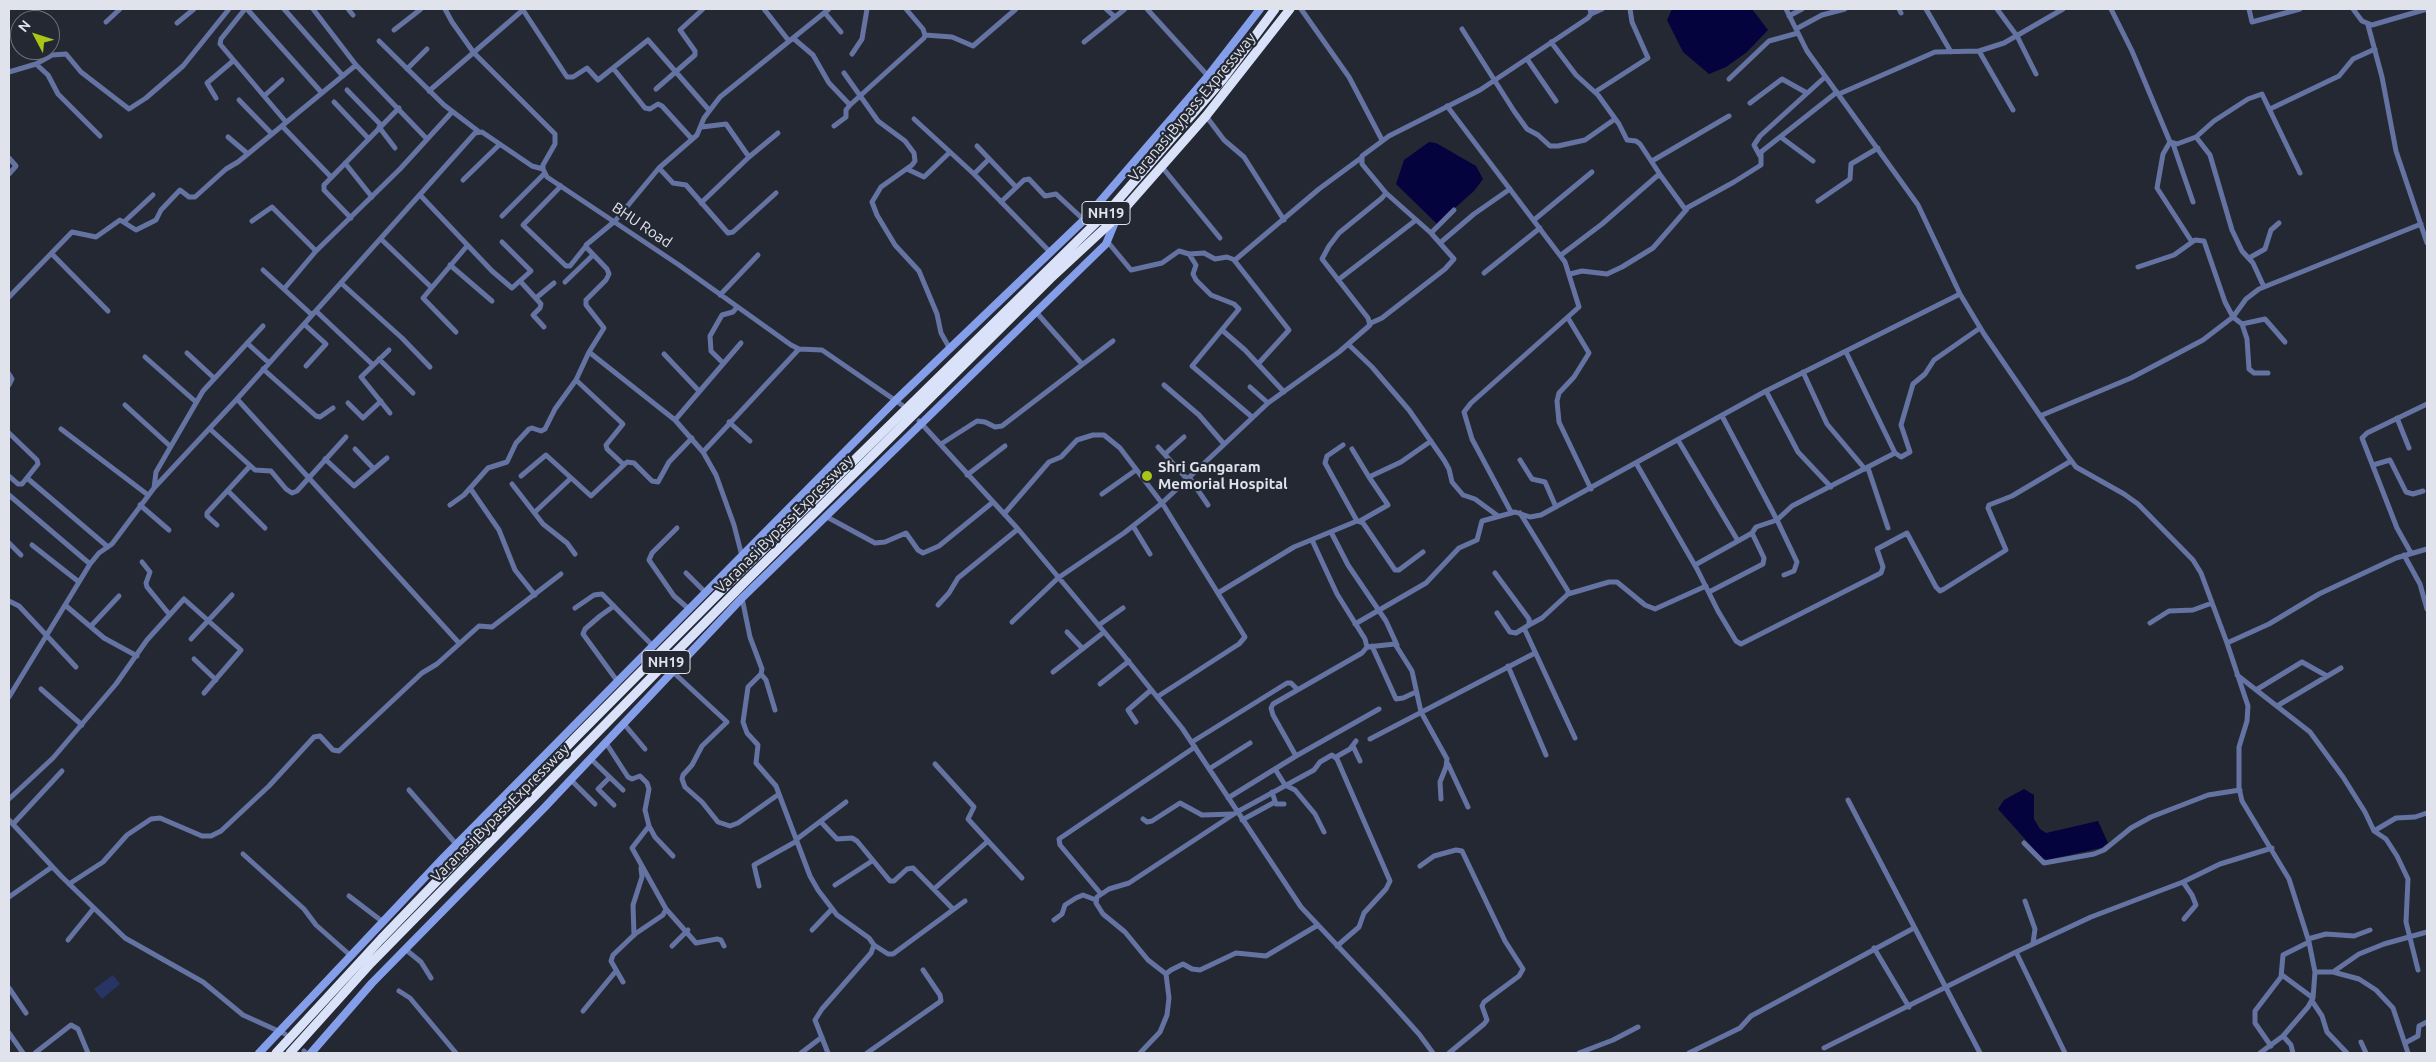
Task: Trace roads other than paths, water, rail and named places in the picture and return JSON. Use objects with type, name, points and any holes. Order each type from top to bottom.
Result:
[{"type":"highway","name":"Varanasi Bypass Expressway","points":[[276,1053],[388,932],[576,737],[725,587],[1112,207],[1223,79],[1275,9]]},
{"type":"highway","name":"Varanasi Bypass Expressway","points":[[290,1053],[371,963],[741,586],[1050,279],[1118,216],[1206,116],[1290,9]]},
{"type":"street","points":[[106,22],[120,9]]},
{"type":"street","points":[[177,23],[194,9]]},
{"type":"street","points":[[9,72],[36,64],[52,55],[66,54],[82,72],[129,109],[146,98],[184,66],[228,9]]},
{"type":"street","points":[[322,93],[246,9],[220,42],[284,124],[331,177]]},
{"type":"street","points":[[284,9],[343,76]]},
{"type":"street","points":[[313,9],[356,65],[426,138]]},
{"type":"street","points":[[348,9],[353,16]]},
{"type":"street","points":[[394,30],[420,9]]},
{"type":"street","points":[[445,9],[474,53],[555,134],[555,144],[543,171],[502,216]]},
{"type":"street","points":[[429,91],[524,9],[567,77],[573,77],[587,68],[598,80],[648,40],[710,110]]},
{"type":"street","points":[[656,89],[696,54],[680,30],[702,9]]},
{"type":"street","points":[[764,9],[791,39],[813,55],[829,83],[850,105]]},
{"type":"street","points":[[852,54],[862,39],[867,9]]},
{"type":"street","points":[[906,9],[923,29],[925,35]]},
{"type":"street","points":[[834,126],[846,117],[846,110],[860,95],[890,70],[925,35],[952,37],[974,46],[1016,9]]},
{"type":"street","points":[[1106,9],[1115,17]]},
{"type":"street","points":[[1084,42],[1125,9]]},
{"type":"street","points":[[1147,9],[1208,76]]},
{"type":"street","points":[[259,1053],[282,1033],[351,956],[457,845],[742,556],[899,403],[950,348],[1084,220],[1208,76],[1260,9]]},
{"type":"street","points":[[1301,9],[1349,77],[1382,140]]},
{"type":"street","points":[[1234,260],[1253,247],[1319,189],[1382,140],[1493,82],[1552,42],[1590,12],[1602,9]]},
{"type":"street","points":[[1595,92],[1648,58],[1632,22],[1630,9]]},
{"type":"street","points":[[1786,9],[1825,77],[1918,205],[1960,294],[1980,328],[2071,461],[2090,477],[2124,494],[2166,530],[2193,560],[2201,573],[2248,706],[2239,747],[2240,790],[2248,813],[2272,848],[2289,878],[2309,940],[2315,972],[2312,999],[2283,1036],[2260,1053]]},
{"type":"street","points":[[1789,16],[1802,9]]},
{"type":"street","points":[[1729,79],[1769,42],[1797,31],[1822,15],[1845,9]]},
{"type":"street","points":[[1926,9],[1951,52]]},
{"type":"street","points":[[1997,9],[2017,36],[2036,74]]},
{"type":"street","points":[[1760,156],[1761,152],[1782,138],[1838,93],[1929,54],[1979,51],[2004,43],[2063,9]]},
{"type":"street","points":[[2111,9],[2132,51],[2171,143],[2193,202]]},
{"type":"street","points":[[2249,9],[2252,22],[2300,9]]},
{"type":"street","points":[[2353,9],[2368,25],[2394,131],[2396,152],[2427,243]]},
{"type":"street","points":[[2368,25],[2378,24],[2427,9]]},
{"type":"street","points":[[561,186],[523,225],[566,266],[570,266],[589,241],[615,221],[659,168],[692,139],[702,127],[710,110],[720,97],[827,11],[841,32]]},
{"type":"street","points":[[1462,29],[1493,82],[1524,126],[1553,147],[1585,140],[1616,119]]},
{"type":"street","name":"BHU Road","points":[[379,41],[452,112],[478,131],[532,166],[543,171],[561,186],[615,221],[790,345],[799,349],[822,350],[899,403]]},
{"type":"street","points":[[1552,42],[1576,75],[1595,92],[1616,119],[1627,140],[1636,141],[1652,161],[1681,206],[1687,208]]},
{"type":"street","points":[[406,69],[426,49]]},
{"type":"street","points":[[2270,109],[2339,76],[2353,59],[2375,49]]},
{"type":"street","points":[[1979,51],[2013,110]]},
{"type":"street","points":[[1526,59],[1556,102]]},
{"type":"street","points":[[216,98],[207,83],[233,61]]},
{"type":"street","points":[[36,64],[48,75],[58,94],[100,136]]},
{"type":"street","points":[[9,297],[72,232],[96,237],[116,221],[124,222],[133,230],[154,222],[161,210],[179,191],[191,198],[195,197],[226,169],[248,154],[356,65]]},
{"type":"street","points":[[613,68],[645,108],[650,109],[658,104],[662,106],[692,139]]},
{"type":"street","points":[[844,73],[878,121],[905,141],[914,153],[915,161],[907,170],[881,187],[874,198],[873,206],[895,245],[919,271],[937,314],[941,333],[950,348]]},
{"type":"street","points":[[1570,274],[1582,271],[1608,274],[1622,267],[1653,248],[1687,208],[1761,165],[1763,163],[1754,145],[1760,136],[1825,77]]},
{"type":"street","points":[[1750,103],[1782,79],[1807,93]]},
{"type":"street","points":[[264,96],[282,80]]},
{"type":"street","points":[[347,90],[380,126],[395,148]]},
{"type":"street","points":[[2192,242],[2157,188],[2163,154],[2171,143],[2196,137],[2208,125],[2257,94],[2263,96],[2300,173]]},
{"type":"street","points":[[239,100],[272,134]]},
{"type":"street","points":[[334,102],[368,138]]},
{"type":"street","points":[[1447,106],[1561,255],[1570,274],[1579,307],[1471,403],[1464,412],[1472,439],[1511,512]]},
{"type":"street","points":[[351,218],[324,190],[324,185],[399,108]]},
{"type":"street","points":[[284,289],[316,252],[400,169],[426,138],[452,112]]},
{"type":"street","points":[[1206,116],[1224,140],[1244,158],[1284,220]]},
{"type":"street","points":[[1652,161],[1729,116]]},
{"type":"street","points":[[914,119],[974,174],[1050,253]]},
{"type":"street","points":[[702,127],[726,124],[749,157]]},
{"type":"street","points":[[9,697],[98,553],[108,547],[154,488],[210,429],[478,131]]},
{"type":"street","points":[[701,204],[749,157],[778,133]]},
{"type":"street","points":[[228,137],[248,154]]},
{"type":"street","points":[[2196,137],[2210,155],[2232,230],[2242,251],[2253,263],[2264,287]]},
{"type":"street","points":[[1782,138],[1790,146],[1813,161]]},
{"type":"street","points":[[463,180],[499,145]]},
{"type":"street","points":[[977,146],[1016,187]]},
{"type":"street","points":[[1818,201],[1850,179],[1851,164],[1878,148]]},
{"type":"street","points":[[907,170],[924,177],[950,152]]},
{"type":"street","points":[[9,158],[16,167],[9,174]]},
{"type":"street","points":[[1012,622],[1058,578],[1133,526],[1161,504],[1268,403],[1348,344],[1371,323],[1382,318],[1453,262],[1453,258],[1431,232],[1386,192],[1362,164],[1361,158]]},
{"type":"street","points":[[974,174],[990,159]]},
{"type":"street","points":[[345,163],[372,197]]},
{"type":"street","points":[[1162,167],[1220,238]]},
{"type":"street","points":[[659,168],[673,184],[686,185],[726,232],[731,233],[776,193]]},
{"type":"street","points":[[1534,220],[1592,172]]},
{"type":"street","points":[[1561,255],[1602,224],[1655,177],[1661,176]]},
{"type":"street","points":[[1001,202],[1024,180],[1029,179],[1045,196],[1056,194],[1084,220]]},
{"type":"street","points":[[1440,243],[1510,189]]},
{"type":"street","points":[[1371,323],[1323,262],[1329,246],[1349,223],[1382,198],[1386,192]]},
{"type":"street","points":[[124,222],[153,195]]},
{"type":"street","points":[[420,196],[467,246],[510,288],[514,288],[531,271],[502,242]]},
{"type":"street","points":[[252,221],[272,207],[316,252]]},
{"type":"street","points":[[1431,232],[1454,210]]},
{"type":"street","points":[[307,1053],[372,983],[571,780],[742,598],[1107,242],[1118,216]]},
{"type":"street","points":[[1338,280],[1416,220]]},
{"type":"street","points":[[2249,258],[2265,248],[2271,230],[2279,224]]},
{"type":"street","points":[[2040,416],[2131,378],[2203,340],[2233,317],[2250,295],[2264,287],[2420,224]]},
{"type":"street","points":[[1484,273],[1540,228]]},
{"type":"street","points":[[381,239],[431,287]]},
{"type":"street","points":[[2138,267],[2174,255],[2192,242],[2201,240],[2206,243],[2222,293],[2233,317],[2242,324],[2247,340],[2248,369],[2254,373],[2268,373]]},
{"type":"street","points":[[1107,242],[1131,270],[1162,263],[1179,251],[1189,254],[1197,252],[1215,259],[1227,257],[1234,260],[1289,330],[1258,364]]},
{"type":"street","points":[[456,332],[423,299],[431,287],[467,246]]},
{"type":"street","points":[[450,505],[470,488],[488,468],[507,462],[516,443],[529,429],[541,431],[545,428],[555,409],[576,380],[589,352],[604,328],[586,304],[586,300],[606,280],[609,274],[607,269],[586,246]]},
{"type":"street","points":[[52,254],[108,311]]},
{"type":"street","points":[[1189,254],[1196,266],[1193,274],[1196,280],[1211,295],[1234,304],[1239,309],[1192,366],[1252,417]]},
{"type":"street","points":[[565,282],[593,255]]},
{"type":"street","points":[[720,295],[758,255]]},
{"type":"street","points":[[450,265],[492,301]]},
{"type":"street","points":[[263,270],[372,364]]},
{"type":"street","points":[[521,282],[542,306],[532,315],[544,327]]},
{"type":"street","points":[[341,283],[402,338],[430,367]]},
{"type":"street","points":[[536,298],[554,283]]},
{"type":"street","points":[[1355,624],[1426,583],[1459,548],[1477,540],[1482,520],[1511,512],[1536,516],[1556,507],[1766,391],[1960,294]]},
{"type":"street","points":[[723,364],[711,351],[710,336],[722,314],[733,312],[737,307]]},
{"type":"street","points":[[1036,312],[1082,364]]},
{"type":"street","points":[[1568,318],[1589,353],[1574,377],[1559,393],[1557,401],[1559,422],[1591,489]]},
{"type":"street","points":[[2242,324],[2265,318],[2285,342]]},
{"type":"street","points":[[304,324],[326,344],[306,366]]},
{"type":"street","points":[[154,488],[156,472],[196,402],[214,378],[263,326]]},
{"type":"street","points":[[1846,352],[1895,452],[1901,457],[1910,452],[1902,425],[1914,384],[1925,374],[1934,360],[1980,328]]},
{"type":"street","points":[[1222,330],[1245,350],[1284,392]]},
{"type":"street","points":[[941,444],[978,421],[995,427],[1002,426],[1113,341]]},
{"type":"street","points":[[247,343],[269,363]]},
{"type":"street","points":[[675,420],[741,343]]},
{"type":"street","points":[[1348,344],[1381,378],[1431,441],[1449,469],[1452,482],[1462,495],[1475,499],[1498,516]]},
{"type":"street","points":[[703,452],[799,349]]},
{"type":"street","points":[[389,350],[372,364],[361,377],[390,413]]},
{"type":"street","points":[[589,352],[675,420],[703,452],[719,483],[734,525],[742,556]]},
{"type":"street","points":[[187,353],[214,378]]},
{"type":"street","points":[[664,354],[699,391]]},
{"type":"street","points":[[145,357],[196,402]]},
{"type":"street","points":[[379,358],[412,393]]},
{"type":"street","points":[[263,369],[316,416],[320,417],[333,408]]},
{"type":"street","points":[[1803,372],[1827,424],[1867,469],[1888,528]]},
{"type":"street","points":[[9,374],[12,379],[9,385]]},
{"type":"street","points":[[576,380],[623,424],[606,445],[607,449],[623,464]]},
{"type":"street","points":[[1164,385],[1199,415],[1224,444]]},
{"type":"street","points":[[1250,387],[1268,403]]},
{"type":"street","points":[[1766,391],[1798,452],[1831,487]]},
{"type":"street","points":[[237,399],[458,643]]},
{"type":"street","points":[[348,404],[363,418],[380,401]]},
{"type":"street","points":[[2411,553],[2397,528],[2363,442],[2363,436],[2427,404]]},
{"type":"street","points":[[125,405],[170,446]]},
{"type":"street","points":[[1722,416],[1797,562],[1794,571],[1784,575]]},
{"type":"street","points":[[2397,418],[2409,448]]},
{"type":"street","points":[[729,422],[750,441]]},
{"type":"street","points":[[921,422],[967,475],[1018,529],[1158,697],[1193,744],[1228,798],[1235,813],[1242,820],[1300,907],[1318,924],[1419,1034],[1433,1053]]},
{"type":"street","points":[[61,429],[148,495]]},
{"type":"street","points":[[210,429],[250,466],[258,471],[271,471],[286,489],[292,493],[297,491],[346,437]]},
{"type":"street","points":[[9,433],[37,460],[37,466],[22,484],[18,484],[9,476]]},
{"type":"street","points":[[1004,514],[1049,462],[1061,457],[1075,441],[1099,435],[1108,437],[1120,448],[1161,504],[1244,633],[1243,641],[1158,697]]},
{"type":"street","points":[[1165,454],[1184,437]]},
{"type":"street","points":[[521,476],[546,455],[591,496],[627,462],[634,463],[652,481],[658,482],[669,462],[692,438]]},
{"type":"street","points":[[1678,440],[1738,541]]},
{"type":"street","points":[[1369,477],[1401,462],[1431,441]]},
{"type":"street","points":[[1344,445],[1327,456],[1325,462],[1359,521],[1395,570],[1399,570],[1423,552]]},
{"type":"street","points":[[967,475],[1005,446]]},
{"type":"street","points":[[1158,447],[1188,478],[1208,505]]},
{"type":"street","points":[[355,449],[374,469]]},
{"type":"street","points":[[1218,593],[1278,555],[1359,521],[1388,505],[1352,450]]},
{"type":"street","points":[[1695,565],[1752,533],[1756,527],[1777,520],[1792,506],[1867,469],[1895,452]]},
{"type":"street","points":[[325,459],[354,486],[387,458]]},
{"type":"street","points":[[1520,460],[1530,477],[1545,482],[1556,507]]},
{"type":"street","points":[[2373,465],[2390,460],[2406,492],[2413,494],[2423,491]]},
{"type":"street","points":[[1636,464],[1695,565],[1734,637],[1741,644],[1881,573],[1884,567],[1877,549],[1907,534],[1936,587],[1941,591],[2006,550],[1988,508],[1989,505],[2012,496],[2071,461]]},
{"type":"street","points":[[217,525],[206,515],[250,466]]},
{"type":"street","points":[[1102,494],[1136,470]]},
{"type":"street","points":[[27,478],[108,547]]},
{"type":"street","points":[[535,512],[570,478]]},
{"type":"street","points":[[512,484],[546,526],[567,543],[575,554]]},
{"type":"street","points":[[470,488],[499,530],[515,570],[535,595]]},
{"type":"street","points":[[228,491],[265,528]]},
{"type":"street","points":[[9,495],[90,564]]},
{"type":"street","points":[[827,517],[875,542],[885,542],[906,533],[918,550],[923,553],[939,546],[993,502]]},
{"type":"street","points":[[140,505],[169,530]]},
{"type":"street","points":[[1520,513],[1565,584],[1568,594]]},
{"type":"street","points":[[1133,526],[1150,554]]},
{"type":"street","points":[[677,528],[652,553],[649,560],[674,596],[690,610]]},
{"type":"street","points":[[938,605],[949,593],[958,578],[1018,529]]},
{"type":"street","points":[[1331,532],[1348,566],[1379,610],[1412,671],[1421,712],[1446,755],[1448,764],[1468,807]]},
{"type":"street","points":[[1709,592],[1763,564],[1764,558],[1752,533]]},
{"type":"street","points":[[1312,540],[1337,594],[1370,647],[1396,699],[1416,692]]},
{"type":"street","points":[[9,545],[21,555]]},
{"type":"street","points":[[32,545],[79,582]]},
{"type":"street","points":[[2227,643],[2269,624],[2319,594],[2404,555],[2427,548]]},
{"type":"street","points":[[2404,555],[2420,584],[2427,609]]},
{"type":"street","points":[[142,562],[150,572],[146,583],[147,587],[169,614]]},
{"type":"street","points":[[1495,572],[1529,619],[1530,625]]},
{"type":"street","points":[[686,573],[706,593]]},
{"type":"street","points":[[69,884],[103,862],[127,835],[151,819],[160,818],[202,836],[211,836],[221,831],[269,786],[314,737],[320,736],[333,750],[339,751],[422,673],[437,664],[479,626],[492,627],[561,574]]},
{"type":"street","points":[[1497,613],[1510,632],[1516,633],[1542,618],[1568,594],[1610,582],[1617,582],[1645,605],[1655,609],[1706,586]]},
{"type":"street","points":[[575,608],[598,593],[602,594],[653,646]]},
{"type":"street","points":[[191,639],[232,595]]},
{"type":"street","points":[[91,626],[119,596]]},
{"type":"street","points":[[742,598],[750,637],[762,669],[761,674],[751,683],[746,693],[744,728],[758,745],[756,763],[772,780],[779,794],[810,876],[832,909],[874,944],[888,954],[893,954],[965,901]]},
{"type":"street","points":[[9,799],[53,758],[82,725],[169,614],[184,599],[241,650],[204,693]]},
{"type":"street","points":[[9,601],[19,606],[47,634],[76,668]]},
{"type":"street","points":[[2150,623],[2169,611],[2192,610],[2212,603]]},
{"type":"street","points":[[65,605],[107,640],[137,656]]},
{"type":"street","points":[[614,606],[585,629],[582,634],[618,682]]},
{"type":"street","points":[[1099,625],[1123,608]]},
{"type":"street","points":[[1524,628],[1575,738]]},
{"type":"street","points":[[1067,632],[1083,649]]},
{"type":"street","points":[[1053,672],[1104,632]]},
{"type":"street","points":[[1296,756],[1271,708],[1276,701],[1370,647],[1392,644],[1398,646]]},
{"type":"street","points":[[1370,739],[1535,653]]},
{"type":"street","points":[[194,659],[216,680]]},
{"type":"street","points":[[1100,684],[1128,661]]},
{"type":"street","points":[[2256,690],[2302,662],[2327,676]]},
{"type":"street","points":[[1508,666],[1546,754]]},
{"type":"street","points":[[2277,706],[2341,668]]},
{"type":"street","points":[[674,672],[727,722],[718,733],[702,746],[683,775],[682,779],[685,788],[702,802],[718,822],[730,826],[738,823],[779,794]]},
{"type":"street","points":[[761,674],[766,680],[775,710]]},
{"type":"street","points":[[2238,675],[2307,729],[2320,744],[2365,812],[2374,831],[2386,839],[2409,882],[2406,918],[2418,970]]},
{"type":"street","points":[[1101,894],[1060,845],[1059,839],[1193,744],[1287,682],[1291,683],[1297,690]]},
{"type":"street","points":[[41,689],[82,725]]},
{"type":"street","points":[[1136,722],[1128,710],[1151,690]]},
{"type":"street","points":[[1228,798],[1296,756],[1379,709]]},
{"type":"street","points":[[624,724],[645,749]]},
{"type":"street","points":[[606,743],[628,777],[632,779],[640,776],[647,783],[649,789],[644,810],[649,826],[655,837],[673,856]]},
{"type":"street","points":[[1209,769],[1250,743]]},
{"type":"street","points":[[1336,757],[1354,743],[1360,761]]},
{"type":"street","points":[[1096,900],[1109,889],[1129,883],[1235,813],[1314,770],[1322,760],[1332,755],[1336,757]]},
{"type":"street","points":[[1336,757],[1390,881],[1386,889],[1364,913],[1359,927],[1337,946]]},
{"type":"street","points":[[591,759],[623,790]]},
{"type":"street","points":[[935,764],[974,807],[968,819],[1022,878]]},
{"type":"street","points":[[1441,799],[1440,782],[1448,764]]},
{"type":"street","points":[[1276,769],[1285,785],[1298,794],[1315,814],[1324,832]]},
{"type":"street","points":[[62,772],[11,822],[52,867],[130,942],[203,982],[243,1015],[282,1033]]},
{"type":"street","points":[[610,778],[598,789],[614,805]]},
{"type":"street","points":[[571,780],[596,804]]},
{"type":"street","points":[[409,790],[457,845]]},
{"type":"street","points":[[2024,843],[2044,863],[2094,854],[2104,850],[2131,828],[2151,817],[2208,795],[2240,790]]},
{"type":"street","points":[[1272,792],[1275,802],[1278,805],[1284,804]]},
{"type":"street","points":[[1848,800],[1980,1053]]},
{"type":"street","points":[[759,886],[754,865],[797,840],[846,802]]},
{"type":"street","points":[[1242,820],[1275,802]]},
{"type":"street","points":[[1143,819],[1147,822],[1152,821],[1180,803],[1202,815],[1235,813]]},
{"type":"street","points":[[2374,831],[2394,819],[2415,817],[2427,813]]},
{"type":"street","points":[[821,822],[837,839],[854,839],[890,881],[894,881],[907,869],[913,868],[953,909]]},
{"type":"street","points":[[634,936],[633,902],[643,874],[632,848],[649,826]]},
{"type":"street","points":[[934,889],[988,841]]},
{"type":"street","points":[[1824,1048],[1909,1007],[2033,943],[2091,917],[2183,882],[2220,864],[2272,848]]},
{"type":"street","points":[[1420,866],[1434,856],[1456,850],[1462,851],[1505,941],[1523,969],[1519,976],[1484,1002],[1482,1006],[1487,1020],[1449,1053]]},
{"type":"street","points":[[243,854],[304,909],[316,925],[351,956]]},
{"type":"street","points":[[835,885],[872,860]]},
{"type":"street","points":[[640,864],[651,878],[666,910],[688,930],[698,944],[717,939],[721,940],[724,946]]},
{"type":"street","points":[[9,897],[52,867]]},
{"type":"street","points":[[2183,882],[2196,905],[2184,919]]},
{"type":"street","points":[[349,896],[383,922]]},
{"type":"street","points":[[1054,920],[1062,914],[1065,905],[1076,898],[1083,896],[1096,900],[1105,917],[1125,932],[1148,960],[1166,974],[1169,998],[1167,1015],[1160,1032],[1140,1053]]},
{"type":"street","points":[[2025,901],[2035,929],[2033,943]]},
{"type":"street","points":[[68,940],[94,908]]},
{"type":"street","points":[[812,930],[832,909]]},
{"type":"street","points":[[623,982],[611,958],[634,936],[663,915],[666,910]]},
{"type":"street","points":[[1166,974],[1180,964],[1200,970],[1236,953],[1266,956],[1318,924]]},
{"type":"street","points":[[1689,1053],[1740,1028],[1751,1016],[1914,928]]},
{"type":"street","points":[[672,946],[688,930]]},
{"type":"street","points":[[2271,1046],[2258,1028],[2254,1015],[2257,1007],[2282,974],[2281,960],[2283,955],[2309,940],[2326,934],[2354,936],[2370,930]]},
{"type":"street","points":[[2333,972],[2360,954],[2427,932]]},
{"type":"street","points":[[828,1053],[815,1020],[871,953],[874,944]]},
{"type":"street","points":[[1874,948],[1909,1007]]},
{"type":"street","points":[[405,949],[421,962],[431,978]]},
{"type":"street","points":[[2016,952],[2065,1053]]},
{"type":"street","points":[[583,1011],[616,970]]},
{"type":"street","points":[[867,1053],[941,1001],[940,995],[923,970]]},
{"type":"street","points":[[2315,972],[2333,972],[2359,979],[2376,990],[2393,1008],[2408,1053]]},
{"type":"street","points":[[2282,974],[2312,999],[2322,1016],[2327,1032],[2347,1053]]},
{"type":"street","points":[[9,988],[26,1013]]},
{"type":"street","points":[[399,991],[410,998],[456,1053]]},
{"type":"street","points":[[2405,1043],[2418,1036],[2419,1026],[2427,1022]]},
{"type":"street","points":[[35,1053],[71,1025],[78,1029],[88,1053]]},
{"type":"street","points":[[1578,1053],[1613,1040],[1638,1027]]},
{"type":"street","points":[[9,1033],[23,1053]]},
{"type":"street","points":[[2283,1036],[2291,1045],[2293,1053]]},
{"type":"street","points":[[801,1053],[822,1037]]},
{"type":"street","points":[[2361,1042],[2366,1053]]},
{"type":"place","name":"Shri Gangaram Memorial Hospital","points":[[1147,476]]}]
